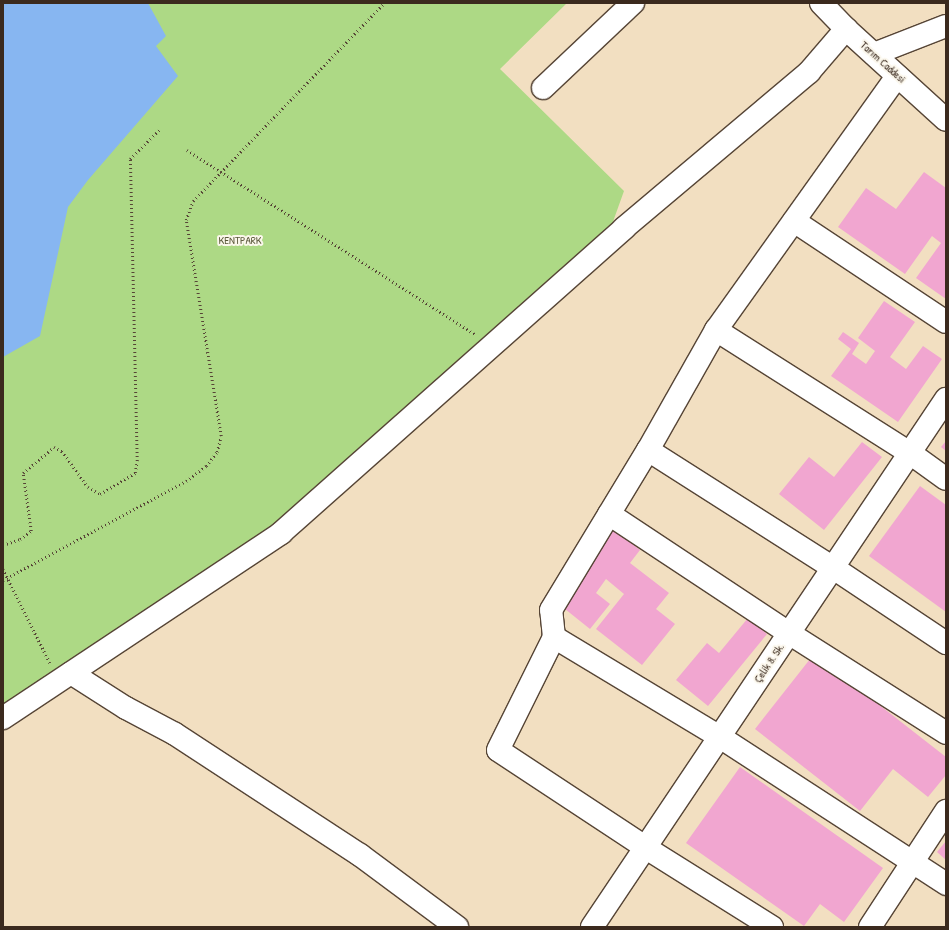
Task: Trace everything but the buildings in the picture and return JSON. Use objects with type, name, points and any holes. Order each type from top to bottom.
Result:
[{"type":"street","points":[[543,88],[633,3]]},
{"type":"street","name":"Tarım Caddesi","points":[[822,3],[846,29],[946,120]]},
{"type":"street","points":[[874,54],[946,26]]},
{"type":"street","points":[[3,718],[281,533],[624,228],[809,72],[846,29]]},
{"type":"street","points":[[772,927],[645,847],[498,750],[554,637],[551,610],[648,450],[716,330],[897,76]]},
{"type":"street","points":[[794,222],[946,322]]},
{"type":"street","points":[[716,330],[910,453],[946,479]]},
{"type":"street","name":"Çelik 8. Sk.","points":[[592,927],[946,399]]},
{"type":"street","points":[[648,450],[833,568],[946,643]]},
{"type":"street","points":[[608,514],[789,633],[946,733]]},
{"type":"street","points":[[554,637],[719,737],[913,861],[946,884]]},
{"type":"street","points":[[65,677],[126,708],[188,743],[360,856],[457,927]]},
{"type":"street","points":[[870,927],[946,811]]},
{"type":"path","points":[[3,580],[186,481],[206,466],[217,452],[221,436],[186,220],[193,201],[384,3]]},
{"type":"path","points":[[3,545],[20,539],[31,531],[23,473],[54,447],[62,451],[88,487],[100,494],[135,473],[137,460],[130,159],[160,129]]},
{"type":"path","points":[[187,150],[492,345]]},
{"type":"path","points":[[3,569],[65,677]]},
{"type":"green space","name":"KENTPARK","points":[[3,3],[567,3],[500,69],[624,191],[610,230],[258,542],[3,707]]},
{"type":"water","points":[[3,3],[148,3],[166,36],[156,46],[178,76],[88,180],[68,207],[40,336],[3,357]]}]
